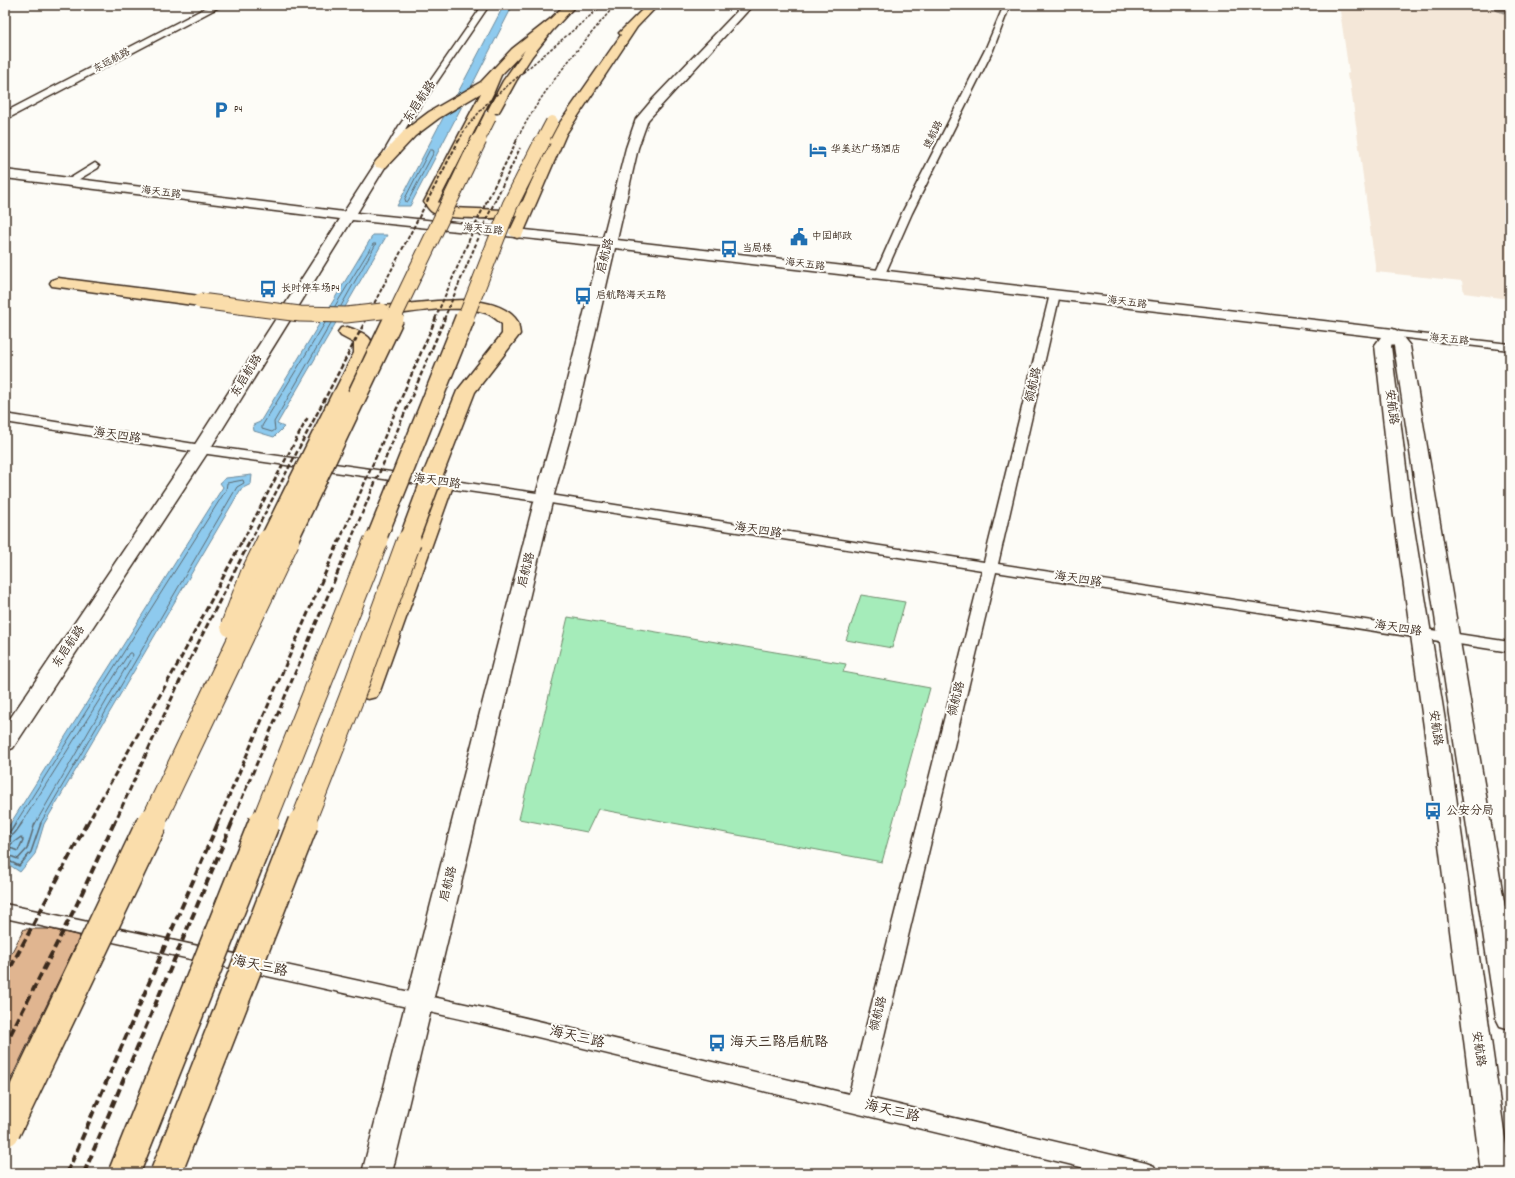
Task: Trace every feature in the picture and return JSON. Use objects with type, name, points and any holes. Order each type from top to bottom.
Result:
[{"type":"highway","points":[[381,164],[420,124],[472,94],[496,75],[516,51],[552,23],[571,5]]},
{"type":"highway","points":[[581,81],[635,22],[653,5]]},
{"type":"highway","points":[[517,233],[559,134],[635,22]]},
{"type":"highway","points":[[5,1131],[490,117],[501,96],[528,53],[552,23]]},
{"type":"highway","points":[[496,75],[431,202],[437,209],[450,212],[504,214],[520,211],[529,204]]},
{"type":"highway","points":[[124,1173],[510,204],[555,117]]},
{"type":"highway","points":[[59,287],[86,290],[121,300],[300,314],[346,315],[459,304],[491,309],[501,314],[510,322],[511,334],[466,391],[453,421],[439,478],[368,691],[309,848],[273,900]]},
{"type":"highway","points":[[196,305],[310,323],[347,332],[362,341],[363,353],[252,576],[227,642],[213,698]]},
{"type":"highway","points":[[166,1173],[439,478]]},
{"type":"street","name":"东远航路","points":[[5,107],[203,5]]},
{"type":"street","name":"东远航路","points":[[5,117],[218,5]]},
{"type":"street","name":"东启航路","points":[[5,743],[201,449],[381,164],[403,126],[485,7],[462,5]]},
{"type":"street","name":"启航路","points":[[377,1173],[544,498],[566,420],[632,148],[642,119],[657,100],[748,5]]},
{"type":"street","name":"速航路","points":[[880,274],[907,213],[989,50],[1007,5]]},
{"type":"street","points":[[68,182],[95,166]]},
{"type":"street","name":"海天五路","points":[[5,174],[348,216],[609,243],[1510,347]]},
{"type":"street","name":"领航路","points":[[857,1104],[990,567],[1055,294]]},
{"type":"street","name":"安航路","points":[[1496,1173],[1421,633],[1403,516],[1383,345],[1393,334],[1402,346],[1510,1018]]},
{"type":"street","name":"海天四路","points":[[5,418],[201,449],[439,478],[544,498],[1510,647]]},
{"type":"street","name":"海天三路","points":[[5,911],[494,1018],[1146,1173]]},
{"type":"shaded area","points":[[1254,5],[1510,5],[1510,299],[1464,293],[1462,281],[1376,272],[1350,81],[1348,80],[1347,74],[1349,73],[1340,11]]},
{"type":"green space","points":[[861,595],[905,602],[892,648],[846,640]]},
{"type":"green space","points":[[568,617],[846,664],[843,672],[930,688],[882,862],[598,809],[587,832],[519,819]]},
{"type":"water","points":[[504,5],[513,5],[468,93],[454,100]]},
{"type":"water","points":[[462,106],[410,206],[397,206],[444,116]]},
{"type":"water","points":[[373,235],[387,235],[277,424],[284,427],[274,437],[254,431],[253,425],[260,422]]},
{"type":"water","points":[[252,475],[251,484],[241,489],[44,824],[35,854],[20,872],[5,862],[5,832],[223,487],[220,483],[226,478]]},
{"type":"building","points":[[24,929],[50,929],[80,936],[5,1091],[5,965]]},
{"type":"taxiway","points":[[1498,5],[1510,10]]},
{"type":"railway","points":[[459,141],[465,129],[488,102],[603,5]]},
{"type":"railway","points":[[516,141],[537,105],[561,70],[615,5]]},
{"type":"railway","points":[[366,319],[459,140]]},
{"type":"railway","points":[[435,319],[479,217],[517,140]]},
{"type":"railway","points":[[444,319],[487,218],[520,148]]},
{"type":"railway","points":[[250,542],[367,318]]},
{"type":"railway","points":[[339,542],[436,318]]},
{"type":"railway","points":[[350,542],[445,318]]},
{"type":"railway","points":[[242,542],[308,417]]},
{"type":"railway","points":[[87,824],[180,660],[242,541]]},
{"type":"railway","points":[[114,824],[189,661],[250,541]]},
{"type":"railway","points":[[217,824],[339,541]]},
{"type":"railway","points":[[231,824],[351,541]]},
{"type":"railway","points":[[5,978],[87,823]]},
{"type":"railway","points":[[5,1045],[77,904],[114,823]]},
{"type":"railway","points":[[67,1173],[218,823]]},
{"type":"railway","points":[[84,1173],[232,823]]},
{"type":"place","name":"P4","points":[[221,110]]},
{"type":"place","name":"华美达广场酒店","points":[[818,150]]},
{"type":"place","name":"中国邮政","points":[[799,237]]},
{"type":"place","name":"当局楼","points":[[729,249]]},
{"type":"place","name":"长时停车场P4","points":[[268,289]]},
{"type":"place","name":"启航路海天五路","points":[[583,296]]},
{"type":"place","name":"公安分局","points":[[1433,811]]},
{"type":"place","name":"海天三路启航路","points":[[717,1043]]}]
